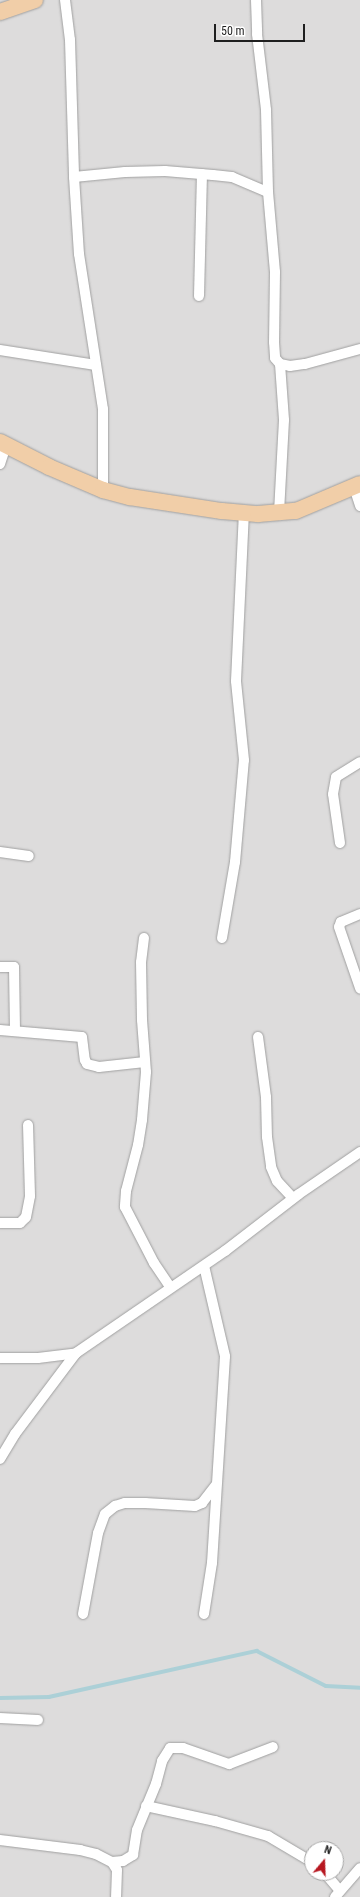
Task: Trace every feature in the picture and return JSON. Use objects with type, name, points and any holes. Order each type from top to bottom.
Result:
[{"type":"main road","points":[[0,12],[35,0]]},
{"type":"main road","points":[[3,444],[49,467],[103,490],[181,506],[244,513],[296,511],[357,486]]},
{"type":"street","points":[[66,0],[70,40],[74,177],[79,254],[103,409],[103,490]]},
{"type":"street","points":[[256,0],[257,34],[266,110],[268,192],[274,272],[275,358],[280,364],[284,420],[279,512]]},
{"type":"street","points":[[74,177],[125,172],[164,171],[232,177],[268,192]]},
{"type":"street","points":[[199,296],[202,174]]},
{"type":"street","points":[[280,364],[290,366],[305,364],[360,349]]},
{"type":"street","points":[[0,350],[96,365]]},
{"type":"street","points":[[0,464],[3,444]]},
{"type":"street","points":[[357,486],[360,506]]},
{"type":"street","points":[[222,938],[235,862],[244,760],[236,681],[244,513]]},
{"type":"street","points":[[340,843],[333,794],[336,777],[360,762]]},
{"type":"street","points":[[0,852],[28,856]]},
{"type":"street","points":[[360,914],[341,922],[339,927],[360,988]]},
{"type":"street","points":[[144,938],[141,962],[142,1020],[146,1062],[142,1120],[138,1145],[126,1191],[125,1207],[154,1263],[170,1287]]},
{"type":"street","points":[[0,967],[14,967],[15,1031]]},
{"type":"street","points":[[0,1030],[82,1037],[85,1060],[87,1064],[99,1067],[146,1062]]},
{"type":"street","points":[[258,1037],[266,1097],[267,1137],[271,1167],[277,1181],[293,1198]]},
{"type":"street","points":[[0,1223],[20,1223],[26,1217],[30,1196],[28,1125]]},
{"type":"street","points":[[0,1459],[15,1434],[76,1353],[170,1287],[204,1266],[293,1198],[360,1152]]},
{"type":"street","points":[[204,1266],[225,1356],[225,1379],[216,1486],[212,1563],[204,1614]]},
{"type":"street","points":[[0,1358],[38,1358],[76,1353]]},
{"type":"street","points":[[83,1614],[98,1533],[105,1514],[115,1506],[125,1503],[195,1506],[202,1503],[216,1486]]},
{"type":"street","points":[[0,1718],[38,1720]]},
{"type":"street","points":[[117,1864],[133,1855],[137,1830],[156,1784],[162,1761],[170,1748],[183,1748],[229,1764],[273,1747]]},
{"type":"street","points":[[146,1806],[215,1821],[268,1836],[304,1857]]},
{"type":"street","points":[[0,1840],[80,1850],[96,1854],[117,1864]]},
{"type":"street","points":[[116,1897],[117,1864]]},
{"type":"street","points":[[330,1881],[338,1894],[360,1868]]},
{"type":"shaded area","points":[[0,0],[360,0],[360,1897],[0,1897]]},
{"type":"waterway","points":[[0,1698],[49,1697],[257,1651],[326,1686],[360,1688]]}]
